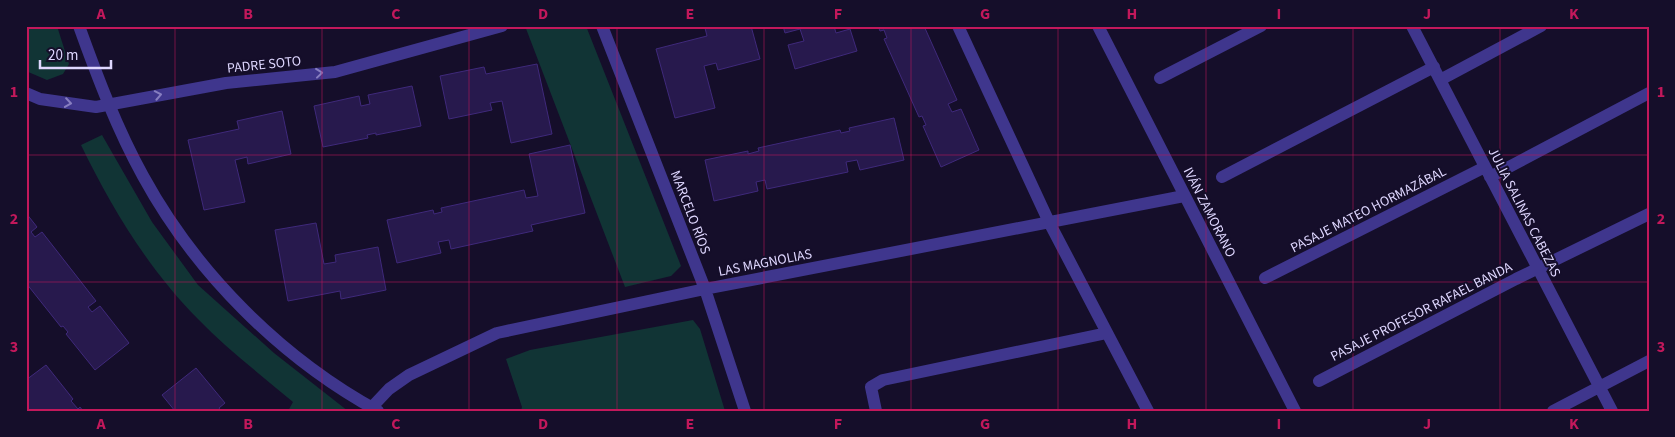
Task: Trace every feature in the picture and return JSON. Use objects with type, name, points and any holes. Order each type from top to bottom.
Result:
[{"type":"street","points":[[79,26],[110,104],[143,176],[173,224],[215,279],[251,317],[317,372],[375,409]]},
{"type":"street","name":"PADRE SOTO","points":[[26,93],[40,99],[96,107],[226,83],[334,72],[502,26]]},
{"type":"street","name":"MARCELO RÍOS","points":[[602,26],[704,290],[745,411]]},
{"type":"street","points":[[958,26],[1049,222],[1148,411]]},
{"type":"street","name":"IVÁN ZAMORANO","points":[[1098,26],[1295,411]]},
{"type":"street","points":[[1160,78],[1261,26]]},
{"type":"street","name":"JULIA SALINAS CABEZAS","points":[[1412,26],[1612,411]]},
{"type":"street","points":[[1440,80],[1541,26]]},
{"type":"street","points":[[1222,177],[1434,68]]},
{"type":"street","name":"PASAJE MATEO HORMAZÁBAL","points":[[1265,278],[1649,93]]},
{"type":"street","name":"LAS MAGNOLIAS","points":[[375,409],[389,389],[409,375],[497,333],[704,290],[1184,196]]},
{"type":"street","name":"PASAJE PROFESOR RAFAEL BANDA","points":[[1319,381],[1649,214]]},
{"type":"street","points":[[876,411],[871,387],[883,380],[1106,333]]},
{"type":"street","points":[[1553,411],[1649,361]]},
{"type":"green space","points":[[26,26],[57,26],[69,64],[63,74],[47,80],[26,71]]},
{"type":"green space","points":[[525,26],[586,26],[681,266],[671,276],[625,287]]},
{"type":"green space","points":[[102,135],[152,222],[198,285],[274,353],[348,411],[288,411],[293,402],[244,362],[180,300],[132,237],[81,145]]},
{"type":"green space","points":[[693,320],[700,329],[725,411],[521,411],[522,407],[506,359],[530,350]]},
{"type":"building","points":[[711,26],[751,26],[760,59],[718,70],[716,63],[704,66],[715,108],[675,118],[656,49],[707,36],[705,28]]},
{"type":"building","points":[[783,26],[834,26],[836,33],[850,29],[857,51],[795,69],[788,45],[804,41],[800,29],[785,33]]},
{"type":"building","points":[[878,26],[915,28],[924,26],[957,100],[948,104],[952,112],[961,109],[979,150],[941,167],[923,126],[926,125],[922,116],[919,117],[884,39],[887,38],[884,30],[880,31]]},
{"type":"building","points":[[537,64],[552,134],[511,143],[502,101],[490,103],[492,110],[449,119],[440,76],[484,67],[486,74]]},
{"type":"building","points":[[412,86],[421,126],[376,135],[376,133],[367,135],[368,138],[323,147],[314,106],[359,96],[361,106],[370,104],[368,95]]},
{"type":"building","points":[[282,111],[291,154],[248,164],[247,157],[235,160],[245,202],[204,210],[188,140],[239,129],[237,121]]},
{"type":"building","points":[[894,118],[904,160],[860,170],[857,160],[846,162],[848,172],[767,189],[765,180],[756,182],[758,191],[714,201],[705,160],[748,151],[748,154],[759,151],[758,148],[840,130],[841,133],[850,131],[849,128]]},
{"type":"building","points":[[570,145],[585,213],[531,225],[533,231],[451,249],[449,240],[438,242],[441,253],[397,263],[387,220],[433,210],[434,214],[442,212],[441,208],[524,190],[526,198],[538,196],[529,154]]},
{"type":"building","points":[[26,213],[37,227],[31,232],[35,237],[42,232],[96,301],[88,307],[92,312],[100,306],[129,343],[95,370],[66,334],[68,332],[63,326],[61,327],[26,283]]},
{"type":"building","points":[[316,223],[324,264],[336,262],[335,255],[378,247],[386,290],[341,299],[340,291],[288,301],[275,230]]},
{"type":"building","points":[[46,365],[73,399],[71,401],[78,409],[80,407],[83,411],[30,411],[26,406],[26,380]]},
{"type":"building","points":[[196,368],[225,403],[219,408],[221,411],[175,411],[162,395]]}]
